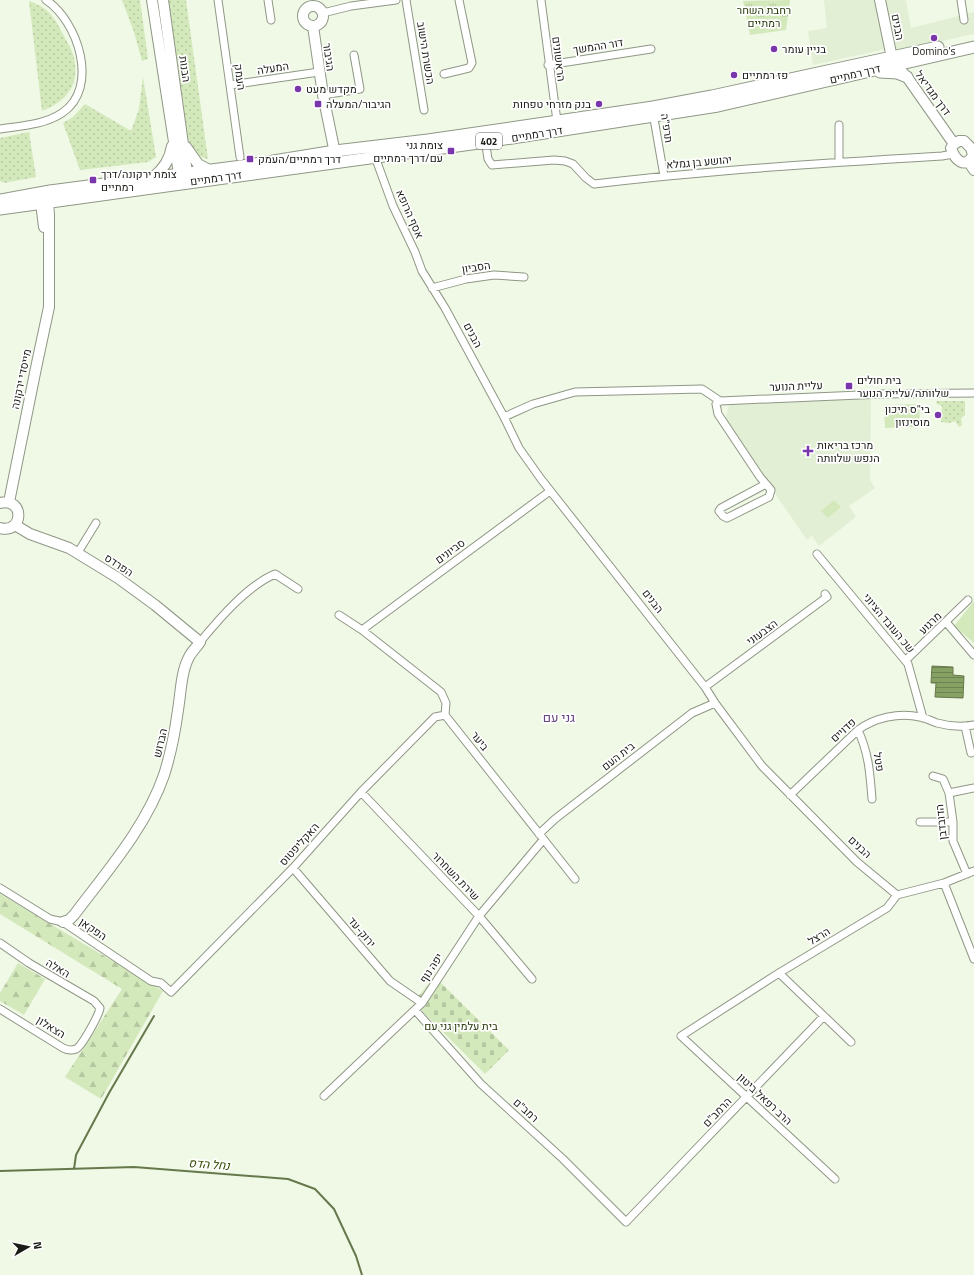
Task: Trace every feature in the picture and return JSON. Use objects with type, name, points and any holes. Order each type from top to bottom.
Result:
[{"type":"main road","name":"דרך רמתיים","points":[[0,209],[153,177],[184,176],[209,170],[374,152],[653,112],[712,96],[893,61],[974,40]]},
{"type":"main road","name":"דרך רמתיים","points":[[484,137],[557,121],[718,106],[868,71],[893,61],[916,60],[974,47]]},
{"type":"main road","points":[[907,77],[904,71],[908,65],[916,60]]},
{"type":"main road","points":[[868,71],[888,72],[907,77]]},
{"type":"main road","name":"דרך רמתיים","points":[[0,200],[43,199],[184,176],[336,156]]},
{"type":"street","points":[[0,129],[52,119],[63,113],[78,94],[82,80],[82,66],[79,50],[63,16],[46,0]]},
{"type":"street","name":"הבנות","points":[[152,0],[173,136],[184,176]]},
{"type":"street","name":"הבנות","points":[[163,0],[183,141],[184,176]]},
{"type":"street","name":"העמק","points":[[218,0],[240,157]]},
{"type":"street","points":[[268,0],[271,20]]},
{"type":"street","points":[[323,13],[352,6],[396,0]]},
{"type":"street","name":"הכשרת הישוב","points":[[406,0],[424,110]]},
{"type":"street","points":[[444,74],[469,68],[472,63],[459,0]]},
{"type":"street","name":"הראשונים","points":[[541,0],[548,65],[557,121]]},
{"type":"street","name":"הבנים","points":[[880,0],[893,61]]},
{"type":"street","points":[[960,0],[964,20]]},
{"type":"street","points":[[310,3],[317,6],[323,13],[319,25],[313,26],[306,24],[302,15],[310,3]]},
{"type":"street","name":"הגיבור","points":[[313,26],[323,95],[336,156]]},
{"type":"street","name":"דור ההמשך","points":[[548,65],[650,50]]},
{"type":"street","points":[[323,95],[360,89],[354,55]]},
{"type":"street","name":"דרך מגדיאל","points":[[893,61],[907,77],[953,149]]},
{"type":"street","name":"המעלה","points":[[230,85],[319,72]]},
{"type":"street","name":"תרפ\"ה","points":[[653,112],[664,176]]},
{"type":"street","points":[[839,126],[839,162]]},
{"type":"street","name":"הבנות","points":[[153,177],[166,165],[170,156],[173,136]]},
{"type":"street","name":"יהושע בן גמלא","points":[[484,137],[488,159],[492,166],[554,160],[565,161],[573,164],[594,184],[664,176],[839,162],[942,156],[953,149]]},
{"type":"street","name":"הבנות","points":[[183,141],[193,159],[203,168],[209,170]]},
{"type":"street","points":[[959,141],[964,141],[973,147],[973,155],[966,163],[961,162],[953,149],[959,141]]},
{"type":"street","name":"אסף הרופא","points":[[374,152],[393,206],[415,252],[422,271],[432,288]]},
{"type":"street","points":[[968,161],[974,170]]},
{"type":"street","name":"מייסדי ירקונה","points":[[5,502],[49,307],[49,260],[43,199]]},
{"type":"street","name":"הסביון","points":[[432,288],[466,279],[494,275],[524,276]]},
{"type":"street","name":"הבנים","points":[[432,288],[504,417],[519,448],[550,491],[705,687],[715,703],[762,766],[857,862],[897,895]]},
{"type":"street","points":[[504,417],[533,404],[575,392],[702,389],[720,401],[716,404],[718,414],[771,490],[769,497],[727,518],[719,511],[721,508],[766,484]]},
{"type":"street","name":"עליית הנוער","points":[[720,401],[883,394],[974,392]]},
{"type":"street","name":"סביונים","points":[[362,630],[550,491]]},
{"type":"street","points":[[0,528],[7,529],[15,525],[18,521],[19,513],[15,506],[5,502]]},
{"type":"street","points":[[77,554],[96,523]]},
{"type":"street","name":"הפרדס","points":[[15,525],[30,534],[69,548],[118,578],[155,605],[200,642]]},
{"type":"street","name":"שכ העובד הציוני","points":[[817,554],[906,660],[923,718]]},
{"type":"street","name":"הברוש","points":[[63,922],[69,920],[74,915],[125,847],[150,808],[164,775],[174,741],[182,684],[186,664],[190,656],[220,618],[247,592],[266,577],[275,574],[298,589]]},
{"type":"street","name":"הצבעוני","points":[[705,687],[827,597],[825,594]]},
{"type":"street","name":"מרגוע","points":[[906,660],[968,600]]},
{"type":"street","points":[[339,615],[362,630],[441,692],[446,703],[445,715]]},
{"type":"street","points":[[946,622],[974,655]]},
{"type":"street","name":"בית העם","points":[[541,837],[555,819],[692,713],[715,703]]},
{"type":"street","name":"האקליפטוס","points":[[171,992],[293,868],[361,792],[435,717],[445,715]]},
{"type":"street","name":"ביער","points":[[445,715],[575,879]]},
{"type":"street","name":"פדויים","points":[[790,795],[865,724],[890,716],[907,715],[923,718],[939,724],[965,726],[974,725]]},
{"type":"street","points":[[965,726],[971,753]]},
{"type":"street","name":"פטל","points":[[858,730],[869,763],[872,799]]},
{"type":"street","name":"הדובדבן","points":[[932,776],[943,778],[949,793],[953,822],[953,841],[970,873]]},
{"type":"street","points":[[949,793],[974,788]]},
{"type":"street","name":"שירת השחרור","points":[[361,792],[479,916],[532,979]]},
{"type":"street","points":[[920,822],[953,822]]},
{"type":"street","name":"יפה נוף","points":[[324,1096],[422,1003],[479,916],[541,837]]},
{"type":"street","name":"ירוק-עד","points":[[293,868],[390,981],[422,1003]]},
{"type":"street","points":[[897,895],[944,883],[970,873]]},
{"type":"street","points":[[944,883],[974,959]]},
{"type":"street","name":"הפקאן","points":[[0,888],[50,919],[63,922],[151,980],[161,983],[171,992]]},
{"type":"street","name":"הרצל","points":[[681,1036],[779,973],[887,908],[897,895]]},
{"type":"street","name":"האלה","points":[[0,944],[29,963],[94,1001],[100,1008],[98,1014]]},
{"type":"street","points":[[779,973],[851,1042]]},
{"type":"street","name":"הצאלון","points":[[0,1009],[63,1048],[71,1050],[79,1047],[98,1014]]},
{"type":"street","name":"רמב\"ם","points":[[415,1010],[481,1084],[563,1158],[626,1222]]},
{"type":"street","name":"הרמב\"ם","points":[[626,1222],[824,1016]]},
{"type":"street","name":"הרב רפאל ביטון","points":[[681,1036],[834,1179]]},
{"type":"shaded area","points":[[824,0],[875,0],[886,49],[813,65],[808,31],[827,28]]},
{"type":"shaded area","points":[[885,0],[906,0],[911,28],[974,12],[974,34],[897,51]]},
{"type":"shaded area","name":"מרכז בריאות הנפש שלוותה","points":[[871,397],[870,480],[875,488],[849,506],[856,517],[819,546],[812,536],[807,540],[725,421],[730,402]]},
{"type":"shaded area","points":[[932,666],[953,667],[953,675],[964,676],[963,698],[935,697],[936,683],[931,683]]},
{"type":"green space","points":[[122,0],[140,0],[148,59],[142,61],[134,32]]},
{"type":"green space","points":[[168,0],[186,0],[208,159],[199,156],[186,137]]},
{"type":"green space","name":"רחבת השחר רמתיים","points":[[790,0],[786,30],[750,35],[743,1]]},
{"type":"green space","points":[[29,1],[46,10],[54,18],[71,49],[75,64],[74,82],[71,89],[59,102],[42,111]]},
{"type":"green space","points":[[143,77],[156,157],[148,162],[80,170],[63,123],[73,117],[85,104],[131,131],[139,109]]},
{"type":"green space","points":[[29,132],[36,177],[4,183],[0,181],[0,138]]},
{"type":"green space","points":[[936,401],[965,401],[965,415],[961,418],[962,425],[959,427],[955,421],[949,423],[941,422],[942,406],[937,404]]},
{"type":"green space","points":[[919,404],[920,427],[885,428],[884,405]]},
{"type":"green space","points":[[834,500],[841,507],[828,518],[821,511]]},
{"type":"green space","points":[[974,601],[974,643],[954,626]]},
{"type":"green space","points":[[0,894],[163,991],[101,1099],[65,1077],[122,989],[0,914]]},
{"type":"green space","points":[[18,963],[45,979],[24,1015],[0,1001],[0,993]]},
{"type":"green space","name":"בית עלמין גני עם","points":[[435,977],[509,1050],[485,1074],[413,1002]]},
{"type":"waterway","points":[[74,1169],[76,1155],[109,1093],[154,1016]]},
{"type":"waterway","name":"נחל הדס","points":[[0,1171],[134,1167],[288,1179],[315,1189],[334,1209],[356,1256],[362,1275]]},
{"type":"place","name":"Domino's","points":[[934,38]]},
{"type":"place","name":"בניין עומר","points":[[774,49]]},
{"type":"place","name":"פז רמתיים","points":[[734,75]]},
{"type":"place","name":"מקדש מעט","points":[[298,89]]},
{"type":"place","name":"הגיבור/המעלה","points":[[318,104]]},
{"type":"place","name":"בנק מזרחי טפחות","points":[[599,104]]},
{"type":"place","name":"צומת גני עם/דרך רמתיים","points":[[451,151]]},
{"type":"place","name":"דרך רמתיים/העמק","points":[[250,159]]},
{"type":"place","name":"צומת ירקונה/דרך רמתיים","points":[[93,180]]},
{"type":"place","name":"בית חולים שלוותה/עליית הנוער","points":[[849,386]]},
{"type":"place","name":"בי\"ס תיכון מוסינזון","points":[[938,415]]},
{"type":"place","name":"מרכז בריאות הנפש שלוותה","points":[[808,451]]},
{"type":"district","name":"גני עם","points":[[559,717]]}]
